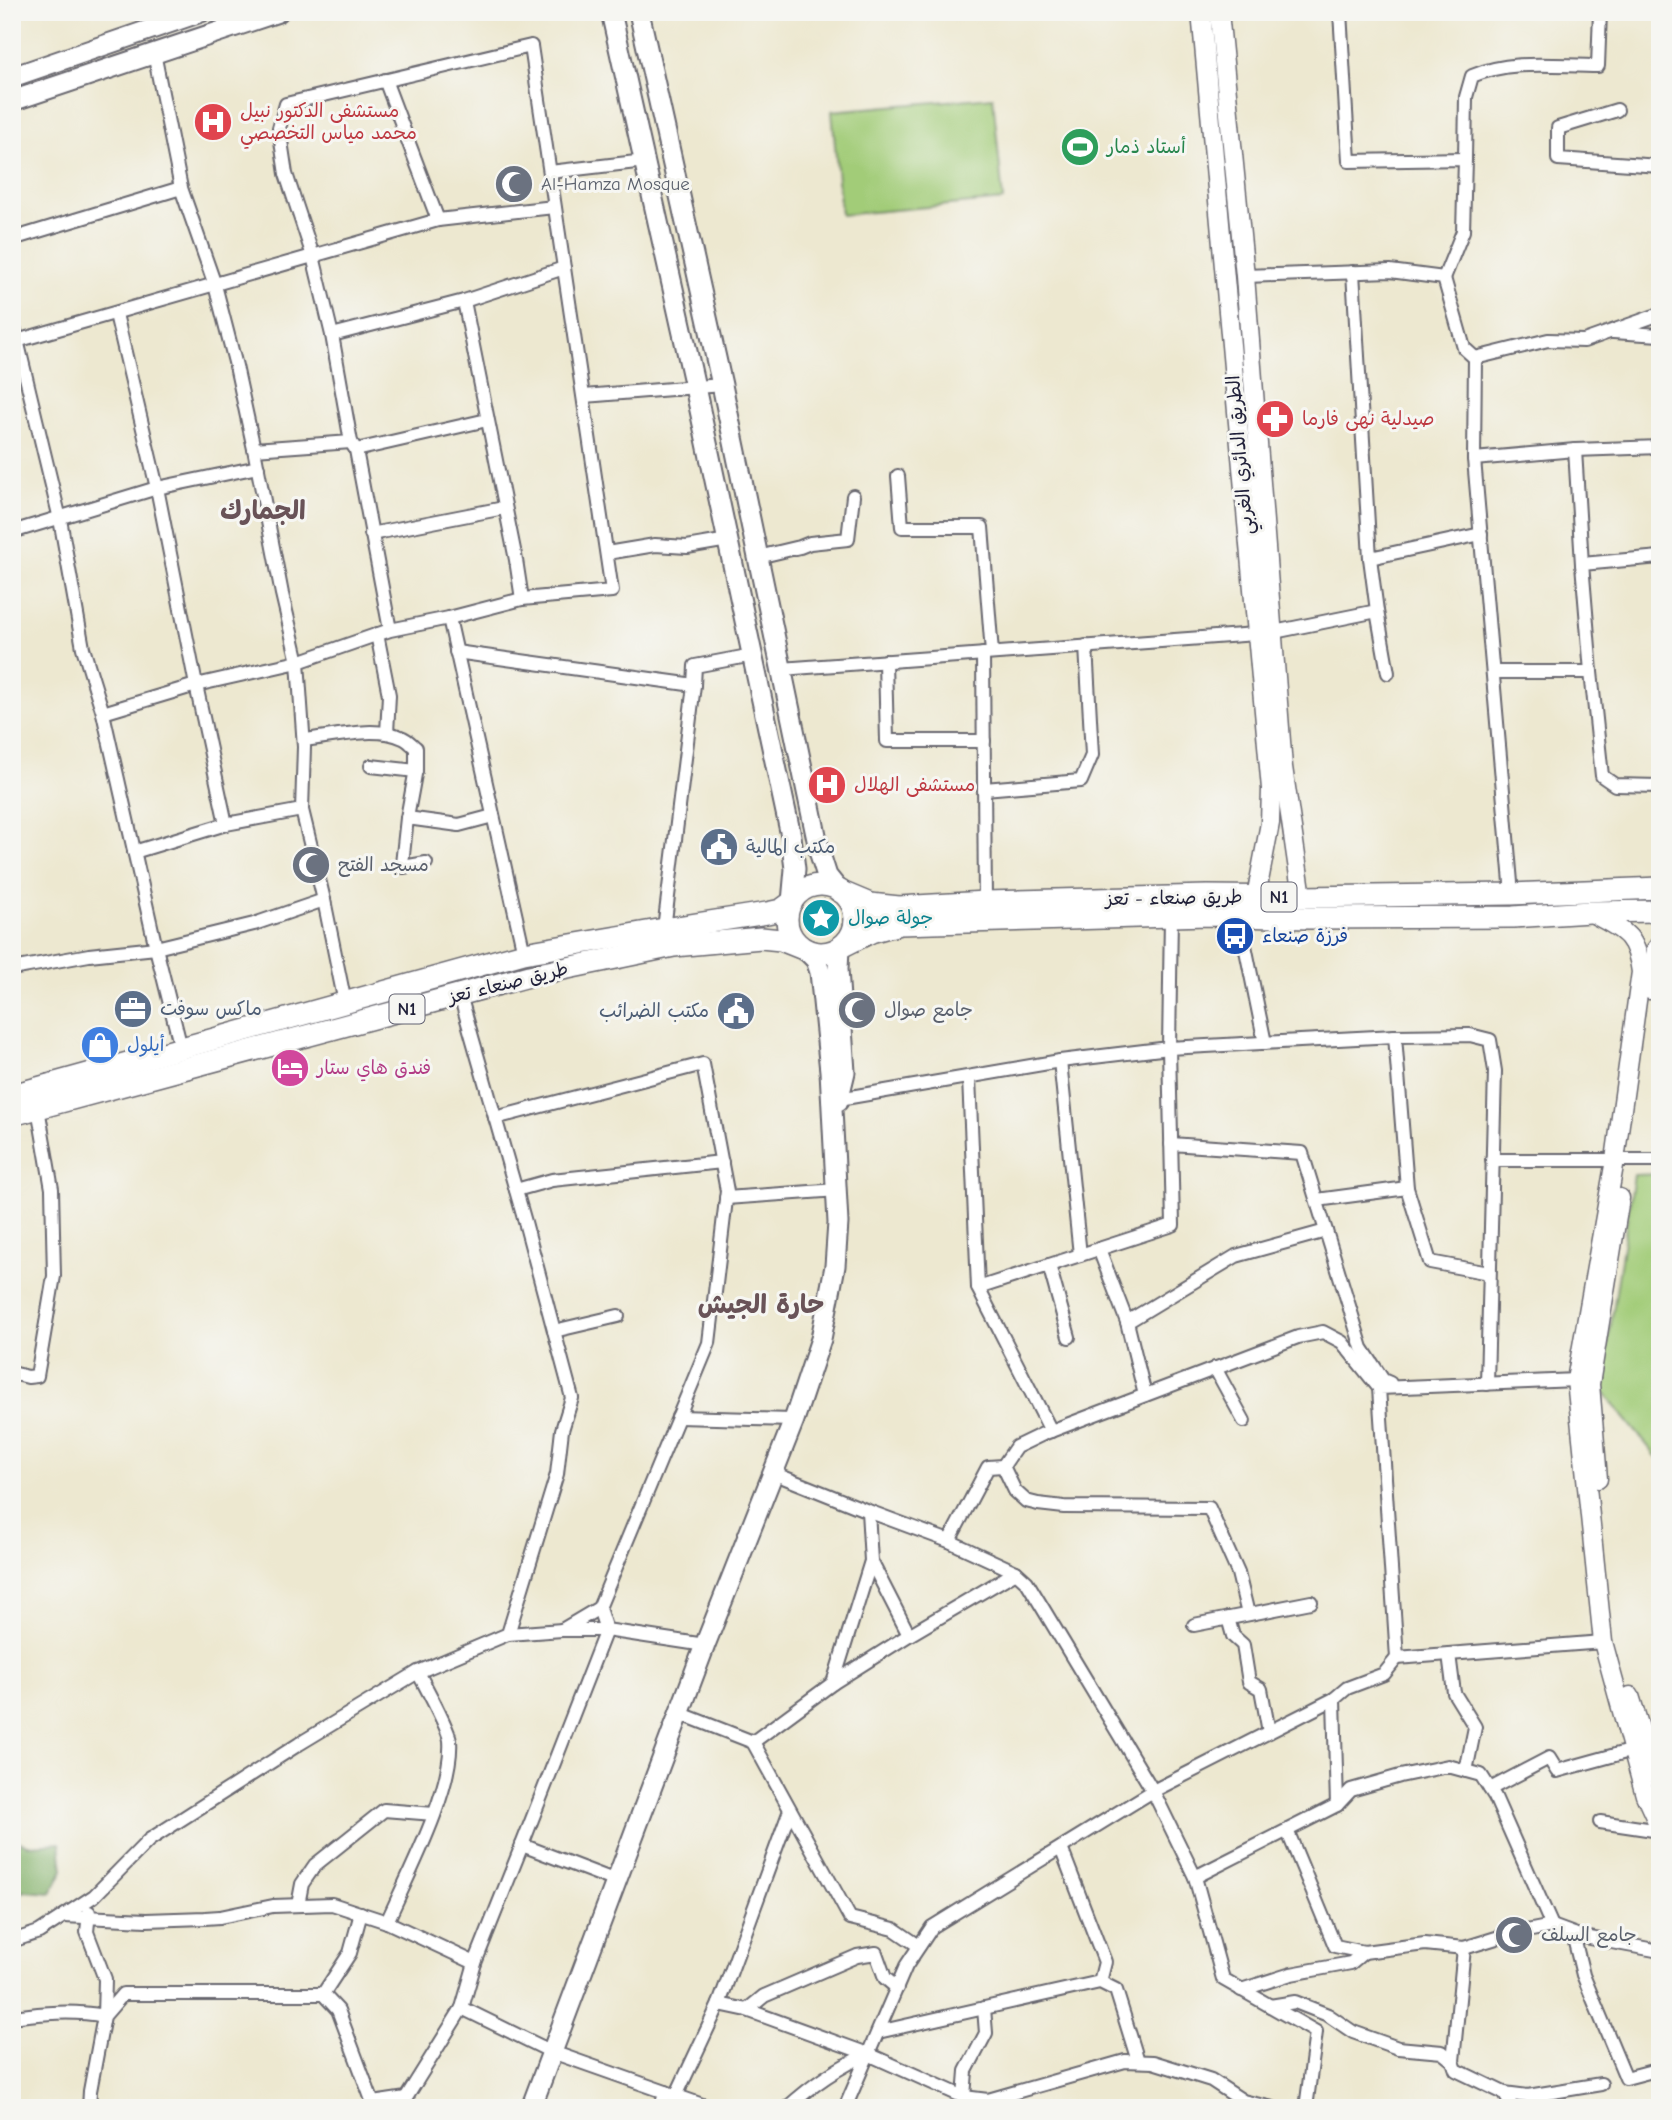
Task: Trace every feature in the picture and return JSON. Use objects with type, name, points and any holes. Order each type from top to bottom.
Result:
[{"type":"highway","points":[[819,886],[829,887],[900,915],[828,953],[806,950],[796,943],[787,923],[792,902],[799,893],[819,886]]},
{"type":"highway","name":"طريق صنعاء - تعز","points":[[900,915],[1171,915],[1256,897],[1512,894],[1660,888]]},
{"type":"highway","points":[[839,891],[853,909],[854,920],[852,931],[839,948]]},
{"type":"highway","name":"طريق صنعاء تعز","points":[[12,1115],[345,1003],[524,953],[768,913],[792,902]]},
{"type":"highway","name":"طريق صنعاء - تعز","points":[[900,915],[985,902],[1207,906],[1240,916],[1513,917],[1660,911]]},
{"type":"highway","name":"طريق صنعاء تعز","points":[[12,1095],[184,1059],[460,995],[529,976],[674,946],[761,937],[781,940],[806,950]]},
{"type":"main road","points":[[12,77],[201,12]]},
{"type":"main road","points":[[12,102],[278,12]]},
{"type":"main road","points":[[611,12],[791,836],[795,869],[792,902]]},
{"type":"main road","points":[[639,12],[722,385],[820,854],[827,876],[839,891]]},
{"type":"main road","name":"الطريق الدائري الغربي","points":[[1200,12],[1265,633],[1301,897]]},
{"type":"main road","name":"الطريق الدائري الغربي","points":[[1219,12],[1245,276],[1265,633],[1270,822],[1256,897]]},
{"type":"main road","points":[[148,30],[154,53]]},
{"type":"main road","points":[[1590,912],[1626,932],[1639,952],[1641,972],[1621,1160],[1576,1380],[1603,1642],[1646,1795],[1660,1830]]},
{"type":"main road","points":[[1660,944],[1656,948],[1621,1160],[1590,1384],[1612,1634],[1645,1744],[1660,1782]]},
{"type":"main road","points":[[833,1123],[845,1072],[839,948]]},
{"type":"main road","points":[[531,2108],[679,1713],[794,1420],[818,1350],[829,1304],[835,1266],[838,1190],[820,972],[816,960],[806,950]]},
{"type":"street","points":[[1340,12],[1349,161],[1465,159]]},
{"type":"street","points":[[1512,894],[1474,459],[1475,358],[1464,348],[1444,278],[1464,231],[1466,97],[1472,76],[1489,69],[1515,64],[1598,66],[1600,12]]},
{"type":"street","points":[[103,713],[196,685],[298,662],[384,632],[522,599],[612,591],[531,46],[286,103],[279,128],[286,174],[313,256],[332,335],[371,534],[384,632],[389,695],[387,733]]},
{"type":"street","points":[[154,53],[181,188],[215,285],[236,366],[298,662],[304,740],[302,810],[345,1003]]},
{"type":"street","points":[[385,80],[438,220]]},
{"type":"street","points":[[1617,110],[1558,128],[1558,159],[1660,166]]},
{"type":"street","points":[[550,172],[645,161]]},
{"type":"street","points":[[12,239],[181,188]]},
{"type":"street","points":[[15,342],[438,220],[554,207]]},
{"type":"street","points":[[332,335],[464,301],[564,268]]},
{"type":"street","points":[[1245,276],[1390,271],[1444,278]]},
{"type":"street","points":[[1353,272],[1370,558],[1388,673]]},
{"type":"street","points":[[464,301],[522,599]]},
{"type":"street","points":[[116,314],[157,488],[226,824]]},
{"type":"street","points":[[1475,358],[1548,340],[1584,341],[1660,314]]},
{"type":"street","points":[[12,319],[15,342],[60,519],[83,648],[103,713],[184,1059]]},
{"type":"street","points":[[1609,331],[1660,335]]},
{"type":"street","points":[[583,396],[722,385]]},
{"type":"street","points":[[254,449],[353,446],[487,419]]},
{"type":"street","points":[[1474,459],[1575,450],[1660,447]]},
{"type":"street","points":[[1575,450],[1582,564],[1602,776],[1615,785],[1660,786]]},
{"type":"street","points":[[12,532],[157,488],[258,467]]},
{"type":"street","points":[[898,477],[902,527],[982,527],[987,653],[984,741],[985,902]]},
{"type":"street","points":[[758,557],[810,543],[848,539],[853,496]]},
{"type":"street","points":[[371,534],[504,508]]},
{"type":"street","points":[[1370,558],[1481,534]]},
{"type":"street","points":[[607,553],[655,545],[687,547],[728,540]]},
{"type":"street","points":[[1582,564],[1660,557]]},
{"type":"street","points":[[781,669],[1265,633],[1377,611]]},
{"type":"street","points":[[449,618],[524,953]]},
{"type":"street","points":[[984,789],[1081,781],[1092,755],[1086,646]]},
{"type":"street","points":[[456,652],[694,685]]},
{"type":"street","points":[[664,929],[695,666],[752,655]]},
{"type":"street","points":[[885,661],[887,741],[984,741]]},
{"type":"street","points":[[1494,672],[1591,672]]},
{"type":"street","points":[[304,740],[354,733],[387,733],[405,738],[416,748],[416,771],[407,818],[403,867],[426,863]]},
{"type":"street","points":[[371,766],[416,771]]},
{"type":"street","points":[[134,852],[226,824],[302,810]]},
{"type":"street","points":[[407,818],[459,825],[493,816]]},
{"type":"street","points":[[12,969],[89,954],[156,948],[254,924],[324,900]]},
{"type":"street","points":[[978,1288],[1173,1225],[1169,1048],[1171,915]]},
{"type":"street","points":[[1240,916],[1265,1043]]},
{"type":"street","points":[[460,995],[572,1398],[562,1430],[557,1474],[508,1634]]},
{"type":"street","points":[[839,1099],[1060,1061],[1169,1048],[1395,1036],[1470,1035],[1490,1040],[1495,1071],[1487,1384]]},
{"type":"street","points":[[1395,1036],[1407,1188],[1430,1262],[1489,1273]]},
{"type":"street","points":[[1060,1061],[1080,1255]]},
{"type":"street","points":[[495,1118],[703,1064],[727,1191],[709,1343],[599,1608],[562,1630]]},
{"type":"street","points":[[969,1078],[978,1288],[1051,1431]]},
{"type":"street","points":[[12,1373],[37,1376],[54,1276],[52,1189],[38,1108]]},
{"type":"street","points":[[1171,1144],[1302,1153],[1362,1348],[1383,1380],[1401,1387]]},
{"type":"street","points":[[1492,1160],[1660,1160]]},
{"type":"street","points":[[516,1190],[552,1180],[722,1162]]},
{"type":"street","points":[[1317,1200],[1407,1188]]},
{"type":"street","points":[[726,1198],[838,1190]]},
{"type":"street","points":[[1127,1322],[1236,1256],[1326,1231]]},
{"type":"street","points":[[1099,1249],[1127,1322],[1145,1395]]},
{"type":"street","points":[[1049,1265],[1069,1337]]},
{"type":"street","points":[[554,1331],[618,1316]]},
{"type":"street","points":[[845,2108],[906,1966],[932,1927],[1153,1791],[1334,1699],[1347,1689],[1384,1674],[1397,1658],[1379,1388],[1342,1342],[1323,1332],[1298,1337],[1051,1431],[1016,1447],[1003,1466]]},
{"type":"street","points":[[1215,1368],[1244,1421]]},
{"type":"street","points":[[1379,1388],[1576,1380]]},
{"type":"street","points":[[678,1417],[794,1420]]},
{"type":"street","points":[[949,1541],[988,1467],[1003,1466]]},
{"type":"street","points":[[1003,1466],[1015,1491],[1026,1501],[1038,1504],[1064,1507],[1209,1508],[1238,1573],[1248,1614]]},
{"type":"street","points":[[773,1473],[949,1541],[1016,1572],[1027,1582],[1153,1791],[1195,1877],[1223,1979],[1316,2032],[1306,2108]]},
{"type":"street","points":[[832,1683],[871,1561],[868,1511]]},
{"type":"street","points":[[871,1561],[909,1635]]},
{"type":"street","points":[[753,1742],[832,1683],[1016,1572]]},
{"type":"street","points":[[1194,1625],[1311,1602]]},
{"type":"street","points":[[104,2016],[122,1994],[323,1994],[338,2010],[373,2103],[404,2103],[463,2008],[475,1963],[606,1630],[599,1608]]},
{"type":"street","points":[[1228,1618],[1233,1636],[1243,1645],[1249,1682],[1261,1689],[1269,1732]]},
{"type":"street","points":[[12,1941],[39,1932],[90,1898],[149,1840],[418,1672],[508,1634],[606,1630],[705,1645]]},
{"type":"street","points":[[1397,1658],[1603,1642]]},
{"type":"street","points":[[1449,1654],[1454,1693],[1475,1727],[1466,1771]]},
{"type":"street","points":[[387,1922],[434,1814],[449,1765],[450,1738],[418,1672]]},
{"type":"street","points":[[1334,1699],[1337,1805]]},
{"type":"street","points":[[679,1713],[753,1742],[850,1918],[894,1929],[919,1946]]},
{"type":"street","points":[[1490,1789],[1549,1758],[1557,1772],[1633,1750]]},
{"type":"street","points":[[1195,1877],[1337,1805],[1351,1790],[1448,1766],[1481,1775],[1490,1789],[1552,1926]]},
{"type":"street","points":[[298,1905],[302,1884],[315,1865],[384,1810],[434,1814]]},
{"type":"street","points":[[660,2108],[671,2094],[719,2004],[790,1810]]},
{"type":"street","points":[[1600,1822],[1660,1830]]},
{"type":"street","points":[[1287,1830],[1335,1945],[1364,1952],[1425,1944],[1464,1948],[1506,1935],[1552,1926],[1573,1934],[1660,1951]]},
{"type":"street","points":[[522,1845],[617,1881]]},
{"type":"street","points":[[1061,1848],[1105,1962],[1100,1982]]},
{"type":"street","points":[[89,2108],[104,2016],[105,1979],[87,1932],[90,1898]]},
{"type":"street","points":[[64,1916],[146,1920],[220,1917],[273,1906],[332,1903],[387,1922],[475,1963]]},
{"type":"street","points":[[323,1994],[350,1953],[361,1913]]},
{"type":"street","points":[[1573,1934],[1583,1975],[1626,2078],[1660,2069]]},
{"type":"street","points":[[1464,1948],[1453,2061],[1456,2070],[1504,2093],[1528,2096],[1601,2084]]},
{"type":"street","points":[[1241,1990],[1290,1974],[1350,1963],[1364,1952]]},
{"type":"street","points":[[747,2010],[764,1996],[857,1956],[876,1953],[885,1978],[897,1988]]},
{"type":"street","points":[[878,2032],[1100,1982],[1116,1990],[1138,2061]]},
{"type":"street","points":[[1270,2006],[1295,2003],[1328,2015],[1353,2032],[1398,2048],[1442,2052],[1453,2061]]},
{"type":"street","points":[[719,2004],[747,2010],[868,2054],[964,2096],[988,2100],[1125,2061],[1138,2061],[1153,2062],[1211,2080],[1243,2101],[1273,2108]]},
{"type":"street","points":[[463,2008],[552,2052],[711,2108]]},
{"type":"street","points":[[964,2096],[966,2071],[986,2033],[984,2008]]},
{"type":"street","points":[[12,2017],[74,2013],[104,2016]]},
{"type":"street","points":[[787,2108],[847,2063],[868,2054]]},
{"type":"street","points":[[1504,2093],[1513,2108]]},
{"type":"green space","points":[[993,97],[1003,200],[841,215],[832,111]]},
{"type":"green space","points":[[1660,1174],[1660,1461],[1601,1389],[1634,1175]]},
{"type":"green space","points":[[12,1839],[28,1845],[60,1843],[63,1870],[51,1893],[24,1891],[12,1897]]},
{"type":"place","name":"مستشفى الدكتور نبيل محمد مياس التخصصي","points":[[213,122]]},
{"type":"place","name":"أستاد ذمار","points":[[1080,147]]},
{"type":"place","name":"Al-Hamza Mosque","points":[[514,184]]},
{"type":"place","name":"صيدلية نهى فارما","points":[[1275,419]]},
{"type":"place","name":"مستشفى الهلال","points":[[827,785]]},
{"type":"place","name":"مكتب المالية","points":[[719,847]]},
{"type":"place","name":"مسجد الفتح","points":[[311,865]]},
{"type":"place","name":"جولة صوال","points":[[821,918]]},
{"type":"place","name":"فرزة صنعاء","points":[[1235,936]]},
{"type":"place","name":"ماكس سوفت","points":[[133,1009]]},
{"type":"place","name":"جامع صوال","points":[[857,1010]]},
{"type":"place","name":"مكتب الضرائب","points":[[736,1011]]},
{"type":"place","name":"أيلول","points":[[100,1045]]},
{"type":"place","name":"فندق هاي ستار","points":[[290,1068]]},
{"type":"place","name":"جامع السلف","points":[[1514,1935]]},
{"type":"district","name":"الجمارك","points":[[263,511]]},
{"type":"district","name":"حارة الجيش","points":[[761,1305]]}]
